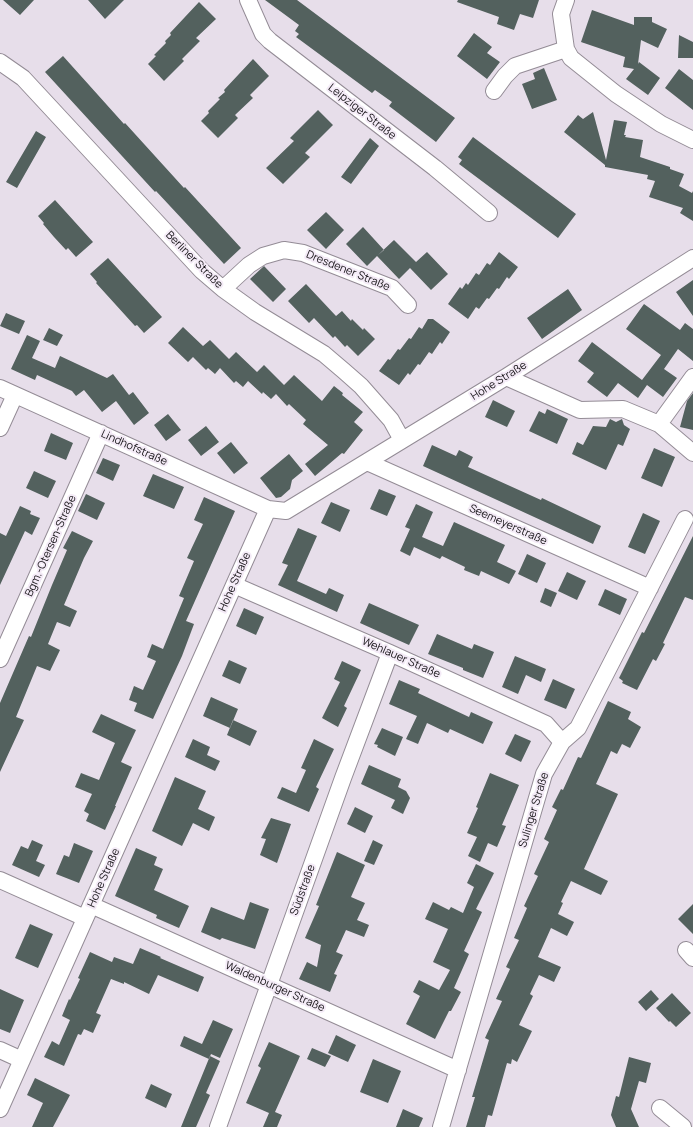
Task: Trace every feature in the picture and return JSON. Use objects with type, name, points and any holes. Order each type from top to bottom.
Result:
[{"type":"street","name":"Leipziger Straße","points":[[248,0],[263,34],[270,41],[435,168],[489,213]]},
{"type":"street","points":[[566,0],[561,14],[566,49],[571,58],[616,94],[661,124],[693,140]]},
{"type":"street","points":[[494,91],[505,76],[515,66],[566,49]]},
{"type":"street","name":"Berliner Straße","points":[[0,62],[24,78],[197,265],[223,289],[255,312],[324,354],[361,386],[391,420],[402,440]]},
{"type":"street","name":"Dresdener Straße","points":[[223,289],[249,265],[262,256],[284,250],[303,253],[392,288],[408,305]]},
{"type":"street","name":"Hohe Straße","points":[[0,1109],[268,509],[286,511],[506,377],[693,258]]},
{"type":"street","points":[[506,377],[580,410],[624,409],[659,424],[693,453]]},
{"type":"street","points":[[659,424],[693,377]]},
{"type":"street","name":"Lindhofstraße","points":[[0,388],[268,509]]},
{"type":"street","points":[[0,428],[15,395]]},
{"type":"street","name":"Bgm.-Otersen-Straße","points":[[0,659],[102,433]]},
{"type":"street","name":"Seemeyerstraße","points":[[367,462],[650,588]]},
{"type":"street","name":"Sulinger Straße","points":[[441,1127],[544,774],[562,742],[578,728],[685,519]]},
{"type":"street","name":"Wehlauer Straße","points":[[234,584],[546,724],[562,742]]},
{"type":"street","name":"Südstraße","points":[[218,1127],[270,985],[340,785],[390,653]]},
{"type":"street","name":"Waldenburger Straße","points":[[0,880],[88,912],[270,985],[458,1070]]},
{"type":"street","points":[[0,1050],[22,1060]]},
{"type":"street","points":[[660,1108],[683,1127]]},
{"type":"building","points":[[3,0],[34,0],[20,15]]},
{"type":"building","points":[[88,0],[124,0],[105,19]]},
{"type":"building","points":[[265,0],[297,0],[455,118],[436,142],[389,106],[392,102],[375,90],[372,93],[296,37],[299,34],[295,31],[299,25]]},
{"type":"building","points":[[458,0],[539,0],[533,18],[520,14],[514,30],[497,24],[499,17],[457,2]]},
{"type":"building","points":[[199,2],[216,19],[196,38],[200,41],[182,59],[184,61],[164,81],[148,64],[156,56],[154,55],[166,43],[165,41],[171,35],[170,33]]},
{"type":"building","points":[[592,10],[634,25],[634,17],[652,17],[652,22],[667,29],[658,48],[641,40],[638,64],[639,62],[660,78],[648,95],[626,79],[634,69],[623,67],[625,57],[581,42]]},
{"type":"building","points":[[474,33],[492,47],[487,53],[500,62],[487,79],[457,56]]},
{"type":"building","points":[[679,35],[693,42],[693,58],[678,58]]},
{"type":"building","points":[[63,56],[124,124],[125,123],[241,248],[224,264],[156,191],[155,192],[45,72]]},
{"type":"building","points":[[253,59],[269,76],[250,95],[253,98],[235,115],[238,118],[218,138],[201,121],[209,113],[208,111],[220,99],[218,98],[225,92],[224,90]]},
{"type":"building","points":[[544,68],[557,100],[532,109],[522,84],[535,79],[533,73]]},
{"type":"building","points":[[679,69],[693,80],[693,110],[665,88]]},
{"type":"building","points":[[318,110],[333,125],[305,153],[310,157],[283,184],[266,168],[294,141],[290,138]]},
{"type":"building","points":[[593,112],[606,160],[614,120],[627,122],[624,135],[626,135],[625,137],[643,140],[640,157],[670,167],[670,169],[684,174],[679,186],[692,193],[693,191],[693,221],[680,213],[683,208],[649,197],[655,181],[647,179],[648,175],[605,167],[605,165],[564,132],[578,115],[583,119]]},
{"type":"building","points":[[36,131],[46,137],[17,188],[6,182]]},
{"type":"building","points":[[473,137],[576,214],[558,238],[459,164],[462,160],[458,157]]},
{"type":"building","points":[[370,138],[379,146],[351,184],[341,177]]},
{"type":"building","points":[[55,200],[93,242],[76,257],[68,248],[66,250],[43,224],[44,223],[38,216]]},
{"type":"building","points":[[326,212],[344,230],[326,249],[307,230]]},
{"type":"building","points":[[363,227],[384,250],[394,240],[416,262],[427,252],[448,274],[431,290],[410,268],[399,279],[377,256],[367,266],[346,244]]},
{"type":"building","points":[[499,252],[518,267],[509,279],[507,277],[499,289],[497,288],[489,299],[487,298],[479,309],[476,307],[468,319],[448,304],[460,287],[462,289],[466,283],[468,285],[476,273],[479,275],[487,263],[490,265]]},
{"type":"building","points":[[108,258],[162,317],[144,333],[137,325],[135,326],[96,283],[97,282],[90,274]]},
{"type":"building","points":[[264,266],[286,289],[273,302],[250,279]]},
{"type":"building","points":[[693,280],[693,316],[676,292]]},
{"type":"building","points":[[306,284],[336,316],[342,311],[351,321],[352,319],[375,339],[358,356],[347,345],[345,347],[335,336],[333,338],[314,318],[309,323],[288,301]]},
{"type":"building","points":[[568,289],[582,310],[542,339],[527,318]]},
{"type":"building","points":[[644,304],[680,330],[685,323],[693,329],[693,361],[678,349],[664,369],[677,378],[663,397],[647,385],[638,398],[618,383],[607,397],[587,382],[594,373],[578,361],[592,342],[642,380],[661,355],[626,329]]},
{"type":"building","points":[[6,313],[25,321],[19,334],[0,326]]},
{"type":"building","points":[[428,319],[433,319],[450,332],[442,344],[440,342],[432,354],[429,352],[420,365],[418,364],[410,375],[408,373],[399,385],[379,371],[398,349],[400,350],[409,338],[411,339],[419,327],[422,329]]},
{"type":"building","points":[[183,327],[203,346],[210,340],[229,359],[236,352],[257,372],[264,365],[284,385],[294,375],[322,401],[334,386],[343,393],[342,395],[363,412],[354,422],[363,430],[344,454],[342,453],[315,476],[305,464],[328,445],[303,424],[306,420],[289,404],[287,406],[276,394],[271,399],[263,392],[262,394],[248,381],[243,387],[236,381],[234,383],[220,368],[215,374],[208,368],[206,370],[193,357],[188,362],[168,343]]},
{"type":"building","points":[[49,328],[63,335],[57,346],[43,340]]},
{"type":"building","points":[[27,335],[40,341],[32,358],[55,368],[60,356],[107,378],[113,374],[129,395],[133,392],[149,413],[134,425],[116,401],[102,412],[84,390],[76,396],[72,391],[37,375],[35,380],[11,369]]},
{"type":"building","points":[[693,393],[693,430],[680,427],[687,401]]},
{"type":"building","points":[[493,400],[515,411],[507,427],[485,417]]},
{"type":"building","points":[[547,409],[568,419],[557,444],[529,431],[539,411],[545,414]]},
{"type":"building","points":[[168,414],[181,430],[166,441],[154,425]]},
{"type":"building","points":[[610,419],[616,422],[622,419],[624,425],[630,429],[623,446],[618,444],[606,470],[572,454],[577,442],[583,445],[593,426],[606,427]]},
{"type":"building","points":[[206,426],[219,442],[201,456],[188,440]]},
{"type":"building","points":[[51,433],[73,443],[66,460],[44,451]]},
{"type":"building","points":[[231,442],[248,463],[234,474],[217,453]]},
{"type":"building","points":[[432,445],[456,456],[459,450],[473,457],[468,467],[541,500],[542,498],[601,526],[593,544],[423,466]]},
{"type":"building","points":[[654,448],[675,457],[662,487],[641,478]]},
{"type":"building","points":[[289,454],[303,471],[292,480],[290,489],[281,497],[276,498],[260,478]]},
{"type":"building","points":[[103,458],[120,465],[113,481],[96,473]]},
{"type":"building","points":[[34,471],[56,481],[48,498],[26,488]]},
{"type":"building","points":[[153,474],[184,487],[174,509],[143,496]]},
{"type":"building","points":[[379,489],[396,496],[387,516],[370,509]]},
{"type":"building","points":[[86,494],[105,503],[97,520],[78,511]]},
{"type":"building","points":[[204,497],[235,511],[186,621],[194,624],[182,656],[153,719],[134,711],[137,703],[129,700],[134,686],[143,690],[156,661],[147,657],[152,644],[163,649],[184,598],[179,596],[194,561],[187,558],[203,524],[194,520]]},
{"type":"building","points":[[331,502],[350,510],[340,532],[321,523]]},
{"type":"building","points":[[416,504],[433,512],[422,537],[443,546],[454,522],[505,545],[497,562],[516,571],[509,584],[481,571],[479,576],[464,570],[465,567],[442,556],[440,559],[414,547],[410,556],[400,551],[410,529],[405,527]]},
{"type":"building","points":[[20,506],[31,511],[30,514],[40,518],[32,535],[25,531],[0,585],[0,533],[6,536]]},
{"type":"building","points":[[643,513],[660,521],[645,554],[628,547]]},
{"type":"building","points":[[298,528],[317,536],[297,581],[326,594],[329,588],[344,595],[337,612],[278,585],[288,565],[282,563]]},
{"type":"building","points":[[72,531],[93,541],[64,605],[77,611],[70,627],[57,622],[48,644],[60,650],[50,671],[37,666],[16,717],[24,720],[0,772],[0,703],[29,636],[31,637],[67,550],[63,548]]},
{"type":"building","points":[[693,536],[693,600],[685,597],[663,643],[665,644],[656,661],[653,659],[637,690],[622,683],[623,681],[619,678],[642,632],[644,633]]},
{"type":"building","points":[[527,554],[546,563],[537,583],[518,574]]},
{"type":"building","points":[[567,572],[586,581],[577,600],[558,591]]},
{"type":"building","points":[[545,588],[557,593],[551,607],[540,602]]},
{"type":"building","points":[[605,589],[627,599],[620,615],[598,605]]},
{"type":"building","points":[[369,603],[419,625],[409,645],[360,623]]},
{"type":"building","points":[[244,608],[264,617],[256,635],[236,626]]},
{"type":"building","points":[[437,634],[472,649],[474,644],[494,652],[483,678],[428,654]]},
{"type":"building","points":[[515,656],[546,669],[541,682],[526,675],[518,694],[502,687]]},
{"type":"building","points":[[229,660],[247,668],[240,684],[222,676]]},
{"type":"building","points":[[342,661],[361,670],[344,706],[347,708],[338,727],[322,718],[340,682],[334,679]]},
{"type":"building","points":[[553,679],[575,689],[566,709],[544,700]]},
{"type":"building","points":[[399,680],[420,689],[418,693],[469,717],[471,712],[493,722],[483,744],[450,729],[448,733],[427,723],[418,744],[406,739],[417,716],[389,704]]},
{"type":"building","points":[[211,697],[238,709],[230,728],[203,716]]},
{"type":"building","points":[[608,701],[631,712],[628,719],[641,727],[630,748],[622,744],[617,754],[611,751],[596,784],[618,794],[584,869],[608,881],[601,895],[571,881],[561,902],[563,903],[558,914],[574,922],[567,936],[551,928],[538,957],[561,967],[554,982],[539,975],[530,994],[533,996],[519,1025],[532,1031],[517,1062],[512,1059],[511,1064],[507,1063],[492,1116],[488,1115],[485,1127],[466,1127],[475,1097],[472,1097],[489,1040],[485,1038],[502,1001],[496,999],[510,969],[506,967],[519,940],[514,938],[527,908],[524,906],[538,876],[534,874],[549,842],[544,839],[557,810],[552,807],[561,789],[563,790],[578,757],[581,758]]},
{"type":"building","points":[[101,714],[136,730],[121,762],[132,767],[105,830],[86,821],[89,814],[84,811],[92,794],[75,787],[81,773],[99,780],[115,743],[92,732]]},
{"type":"building","points":[[233,720],[257,731],[250,746],[227,735]]},
{"type":"building","points":[[382,728],[403,737],[395,756],[374,744]]},
{"type":"building","points":[[515,734],[531,741],[521,762],[505,754]]},
{"type":"building","points":[[193,739],[210,747],[207,755],[220,761],[215,771],[185,757]]},
{"type":"building","points":[[314,739],[334,749],[316,787],[319,789],[309,812],[277,798],[282,787],[296,793],[306,770],[301,768]]},
{"type":"building","points":[[369,765],[401,779],[398,787],[406,791],[410,798],[403,814],[391,808],[395,800],[361,784]]},
{"type":"building","points":[[490,773],[519,785],[502,825],[506,826],[497,847],[488,843],[480,862],[468,856],[477,837],[467,833],[478,808],[476,807]]},
{"type":"building","points":[[175,777],[206,791],[198,809],[215,817],[209,831],[193,823],[182,846],[152,831]]},
{"type":"building","points":[[355,807],[373,816],[365,833],[347,824]]},
{"type":"building","points":[[271,818],[291,824],[277,863],[260,855],[266,839],[261,838]]},
{"type":"building","points":[[32,840],[43,845],[36,861],[45,865],[39,877],[12,865],[21,846],[28,849]]},
{"type":"building","points":[[373,840],[383,845],[374,865],[364,861]]},
{"type":"building","points":[[74,843],[93,851],[79,883],[56,874],[64,855],[69,857]]},
{"type":"building","points":[[136,848],[157,857],[154,865],[163,869],[154,890],[189,906],[179,928],[156,918],[157,915],[115,896]]},
{"type":"building","points":[[337,852],[365,865],[351,897],[365,903],[357,920],[369,925],[364,937],[346,930],[336,952],[343,955],[334,974],[337,975],[330,992],[299,979],[307,962],[317,967],[321,945],[305,938],[319,906],[316,905]]},
{"type":"building","points":[[476,864],[494,873],[476,909],[482,912],[464,951],[469,954],[454,988],[461,992],[451,1011],[449,1011],[435,1039],[406,1024],[420,996],[413,992],[419,980],[439,990],[450,970],[433,962],[448,929],[425,919],[433,902],[449,910],[451,907],[463,913],[474,887],[467,883]]},
{"type":"building","points":[[250,902],[269,909],[255,949],[222,938],[220,940],[201,932],[211,907],[244,920]]},
{"type":"building","points":[[693,904],[693,934],[678,919]]},
{"type":"building","points":[[30,924],[53,934],[38,968],[15,958]]},
{"type":"building","points":[[140,948],[204,977],[198,992],[158,975],[149,994],[124,982],[124,984],[111,979],[96,1013],[101,1015],[93,1033],[84,1029],[81,1035],[78,1034],[64,1066],[44,1057],[52,1041],[59,1045],[70,1020],[62,1016],[80,979],[78,978],[90,952],[112,962],[114,957],[133,964]]},
{"type":"building","points":[[0,989],[24,1000],[10,1033],[0,1029]]},
{"type":"building","points":[[651,990],[659,999],[646,1011],[638,1002]]},
{"type":"building","points":[[672,993],[691,1013],[676,1027],[656,1008]]},
{"type":"building","points":[[213,1020],[233,1029],[220,1058],[211,1054],[209,1059],[180,1046],[184,1036],[202,1044]]},
{"type":"building","points":[[336,1035],[356,1045],[348,1062],[328,1053]]},
{"type":"building","points":[[269,1042],[300,1056],[275,1112],[282,1115],[277,1127],[263,1127],[269,1113],[246,1103],[261,1068],[258,1066]]},
{"type":"building","points":[[312,1048],[331,1056],[325,1067],[307,1059]]},
{"type":"building","points":[[210,1056],[220,1061],[206,1093],[210,1095],[196,1127],[181,1127]]},
{"type":"building","points":[[629,1057],[651,1063],[646,1083],[639,1081],[631,1109],[639,1127],[616,1127],[611,1115],[616,1096],[619,1097]]},
{"type":"building","points":[[373,1059],[401,1071],[388,1103],[360,1092]]},
{"type":"building","points":[[35,1078],[70,1095],[53,1127],[32,1127],[43,1103],[27,1095]]},
{"type":"building","points":[[151,1084],[172,1094],[166,1108],[145,1098]]},
{"type":"building","points":[[403,1109],[423,1118],[419,1127],[396,1127]]}]
